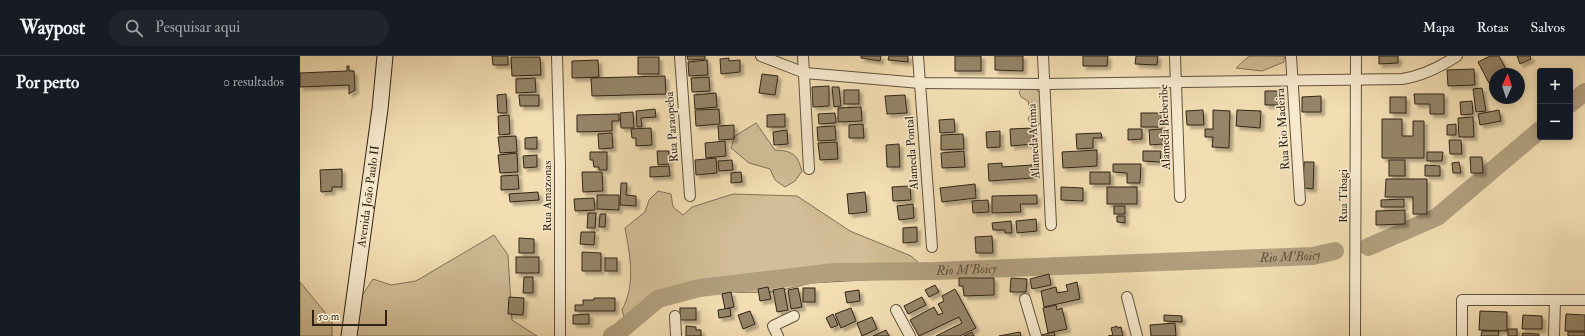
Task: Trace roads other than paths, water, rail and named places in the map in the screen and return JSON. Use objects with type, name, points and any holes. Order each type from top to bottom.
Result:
[{"type":"main road","name":"Avenida João Paulo II","points":[[349,336],[375,144],[385,56]]},
{"type":"street","name":"Rua Amazonas","points":[[557,56],[560,165],[560,336]]},
{"type":"street","name":"Rua Paraopeba","points":[[680,56],[690,196]]},
{"type":"street","points":[[761,56],[805,73],[920,83],[1044,84],[1357,80],[1415,77],[1428,73],[1457,56]]},
{"type":"street","points":[[803,56],[809,169]]},
{"type":"street","name":"Alameda Pontal","points":[[918,56],[932,248]]},
{"type":"street","name":"Alameda Atuma","points":[[1043,56],[1051,225]]},
{"type":"street","name":"Alameda Beberibe","points":[[1175,56],[1180,197]]},
{"type":"street","name":"Rua Rio Madeira","points":[[1291,56],[1300,200]]},
{"type":"street","name":"Rua Tibagi","points":[[1355,336],[1356,56]]},
{"type":"street","points":[[1127,297],[1137,336]]},
{"type":"street","points":[[1025,299],[1036,336]]},
{"type":"street","points":[[1462,336],[1462,300],[1585,300]]},
{"type":"street","points":[[1554,336],[1555,300]]},
{"type":"street","points":[[896,310],[910,336]]},
{"type":"street","points":[[675,316],[676,336]]},
{"type":"street","points":[[778,336],[773,326],[794,316]]},
{"type":"waterway","name":"Rio M'Boicy","points":[[1573,102],[1585,92]]},
{"type":"waterway","name":"Rio M'Boicy","points":[[1368,247],[1437,217],[1537,133]]},
{"type":"waterway","name":"Rio M'Boicy","points":[[612,336],[658,299],[699,288],[835,272],[936,271],[1313,256],[1335,251]]}]
